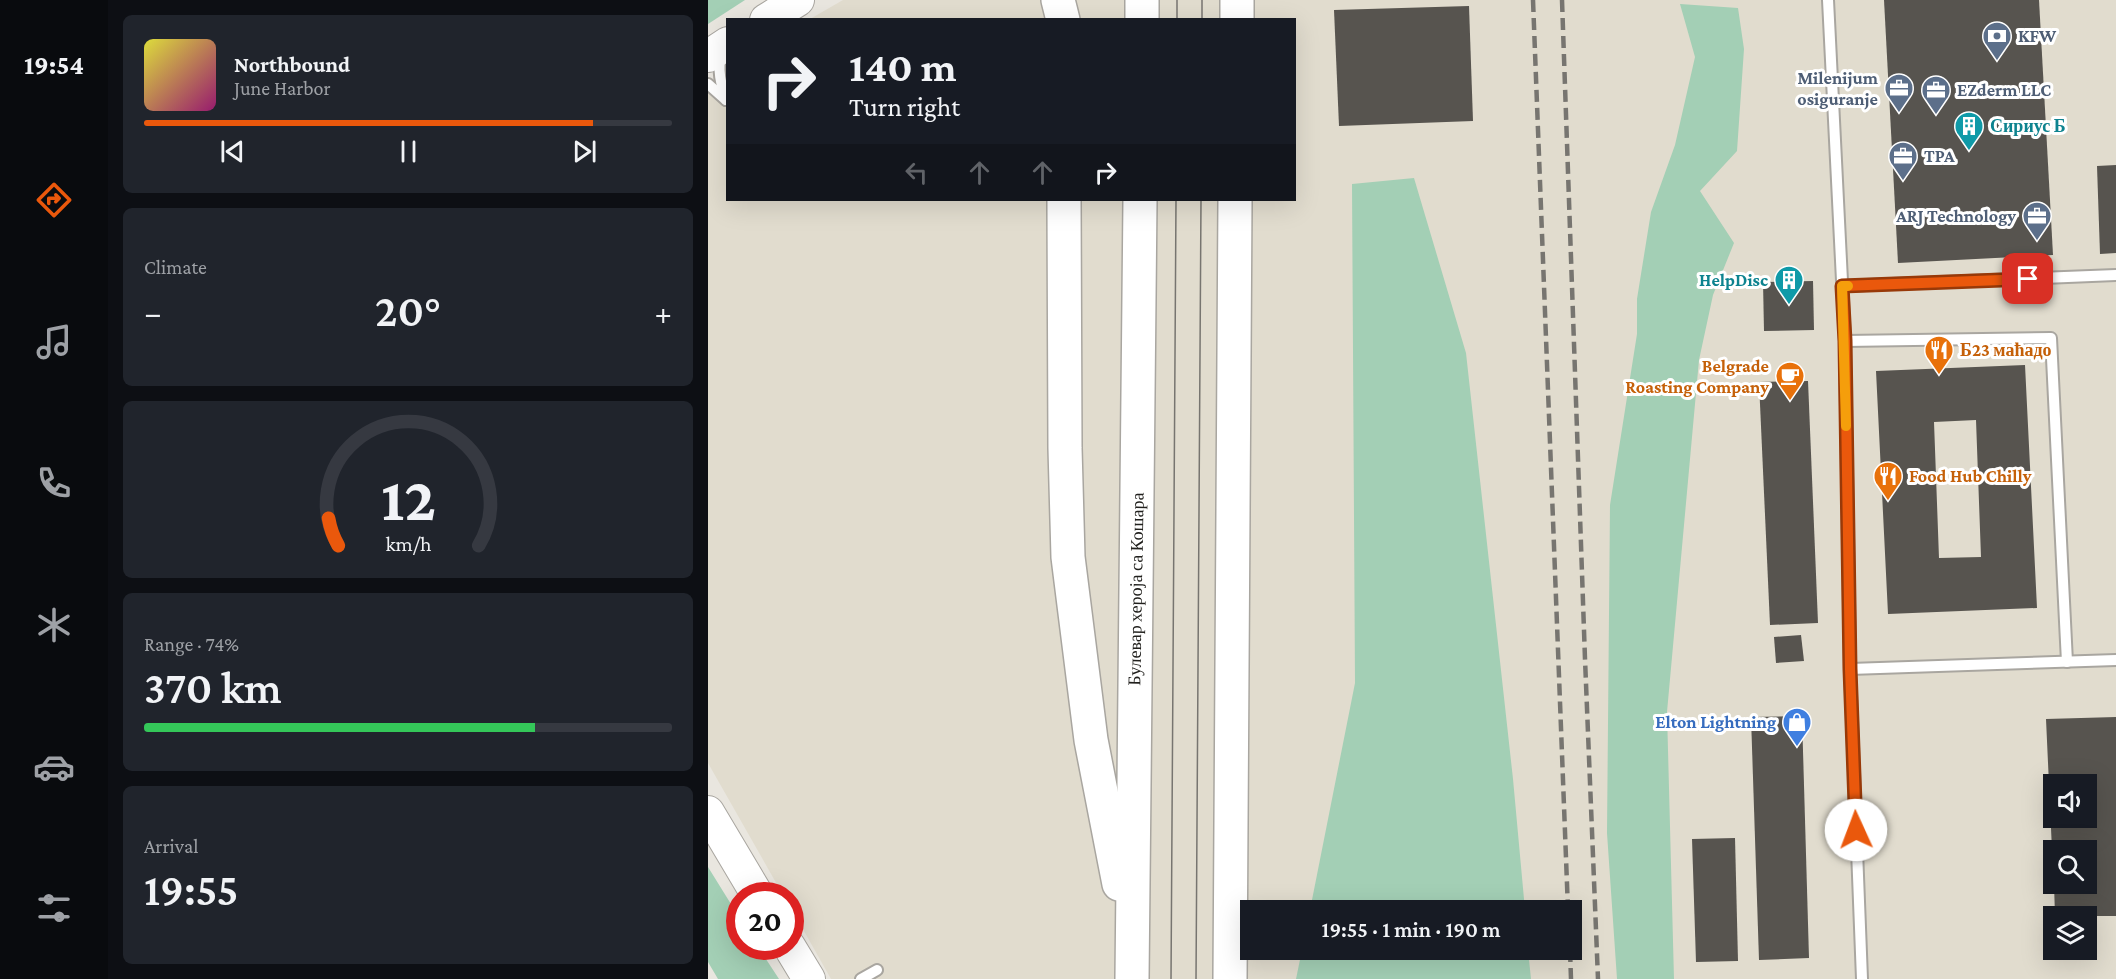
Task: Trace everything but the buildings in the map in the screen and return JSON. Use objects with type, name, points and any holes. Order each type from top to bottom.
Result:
[{"type":"main road","points":[[769,18],[798,0]]},
{"type":"main road","points":[[1058,0],[1062,18]]},
{"type":"main road","points":[[1142,0],[1142,18]]},
{"type":"main road","points":[[1237,0],[1237,18]]},
{"type":"main road","points":[[708,56],[726,45]]},
{"type":"main road","points":[[1064,201],[1068,557],[1090,740],[1132,965]]},
{"type":"main road","name":"Булевар хероја са Кошара","points":[[1132,965],[1140,201]]},
{"type":"main road","points":[[1230,979],[1236,201]]},
{"type":"main road","points":[[708,812],[750,882]]},
{"type":"main road","points":[[797,960],[809,979]]},
{"type":"lane","points":[[1828,0],[1845,341],[1850,669],[1862,979]]},
{"type":"lane","points":[[726,47],[720,57],[720,77],[726,100]]},
{"type":"lane","points":[[708,84],[726,100]]},
{"type":"lane","points":[[1842,286],[2116,275]]},
{"type":"lane","points":[[1845,341],[2051,338],[2067,662]]},
{"type":"lane","points":[[1850,669],[2116,660]]},
{"type":"lane","points":[[861,979],[877,969]]},
{"type":"shaded area","points":[[843,0],[2116,0],[2116,979],[831,979],[804,931],[804,882],[776,882],[708,763],[708,92],[726,79],[726,201],[1296,201],[1296,18],[812,18]]},
{"type":"green space","points":[[708,0],[745,0],[708,24]]},
{"type":"green space","points":[[1680,4],[1738,8],[1744,49],[1737,151],[1700,191],[1734,243],[1713,295],[1699,360],[1667,712],[1674,979],[1617,979],[1607,833],[1610,505],[1637,334],[1637,299],[1651,212],[1675,145],[1695,57]]},
{"type":"green space","points":[[1414,178],[1466,353],[1524,900],[1312,900],[1355,683],[1352,184]]},
{"type":"green space","points":[[708,867],[726,896],[726,960],[767,960],[779,979],[718,979],[708,962]]},
{"type":"green space","points":[[1300,960],[1529,960],[1531,979],[1296,979]]},
{"type":"tram line","points":[[1177,0],[1177,18]]},
{"type":"tram line","points":[[1202,0],[1202,18]]},
{"type":"tram line","points":[[1171,979],[1176,201]]},
{"type":"tram line","points":[[1196,979],[1201,201]]},
{"type":"railway","points":[[1533,0],[1568,900]]},
{"type":"railway","points":[[1562,0],[1598,979]]},
{"type":"railway","points":[[1570,960],[1571,979]]},
{"type":"slow traffic","points":[[1846,426],[1842,286],[1848,286]]},
{"type":"place","name":"KFW","points":[[1997,62]]},
{"type":"place","name":"Milenijum osiguranje","points":[[1899,114]]},
{"type":"place","name":"EZderm LLC","points":[[1936,116]]},
{"type":"place","name":"Сириус Б","points":[[1969,152]]},
{"type":"place","name":"TPA","points":[[1903,182]]},
{"type":"place","name":"ARJ Technology","points":[[2037,242]]},
{"type":"place","name":"HelpDisc","points":[[1789,306]]},
{"type":"place","name":"Б23 маћадо","points":[[1939,376]]},
{"type":"place","name":"Belgrade Roasting Company","points":[[1790,402]]},
{"type":"place","name":"Food Hub Chilly","points":[[1888,502]]},
{"type":"place","name":"Elton Lightning","points":[[1797,748]]},
{"type":"route","points":[[1856,830],[1850,669],[1845,341],[1842,286],[2028,279]]}]
